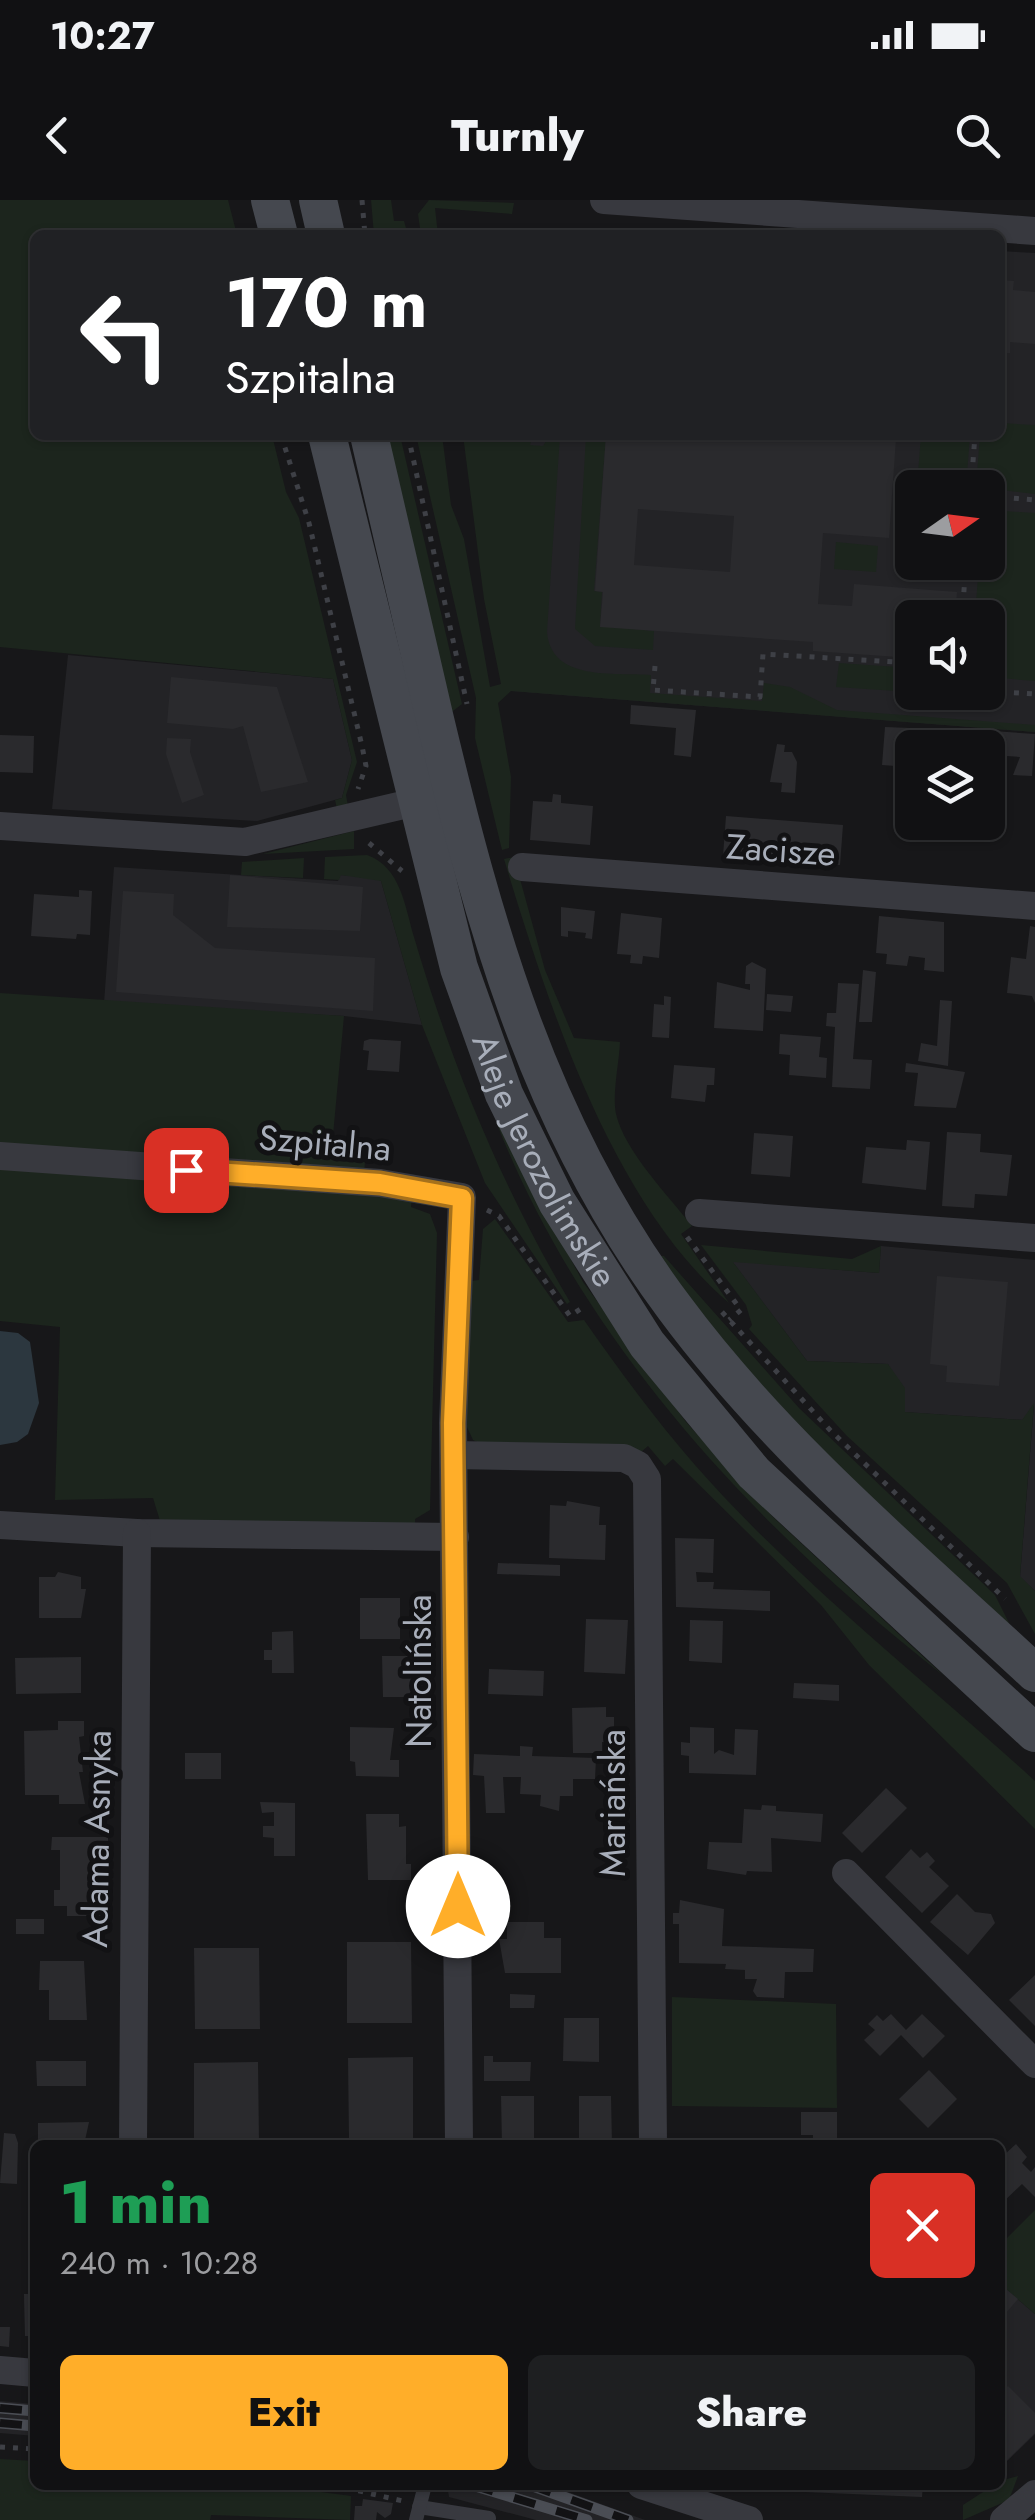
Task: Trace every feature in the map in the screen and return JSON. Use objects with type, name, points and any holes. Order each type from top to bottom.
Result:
[{"type":"main road","points":[[270,200],[278,230]]},
{"type":"main road","points":[[318,200],[325,230]]},
{"type":"main road","name":"Aleje Jerozolimskie","points":[[328,440],[459,968],[504,1094],[558,1202],[623,1310],[679,1387],[754,1472],[1035,1734]]},
{"type":"main road","name":"Aleje Jerozolimskie","points":[[371,440],[461,832],[489,932],[516,1016],[593,1184],[674,1307],[761,1413],[1035,1673]]},
{"type":"street","points":[[604,200],[990,214],[1035,231]]},
{"type":"street","points":[[0,826],[246,842],[416,802]]},
{"type":"street","name":"Zacisze","points":[[522,866],[1035,906]]},
{"type":"street","name":"Szpitalna","points":[[0,1156],[380,1183],[462,1198]]},
{"type":"street","name":"Natolińska","points":[[460,2140],[454,1455],[462,1198]]},
{"type":"street","points":[[699,1214],[1035,1238]]},
{"type":"street","name":"Mariańska","points":[[454,1455],[624,1458],[638,1465],[647,1479],[653,2140]]},
{"type":"street","points":[[0,1525],[137,1534],[456,1537]]},
{"type":"street","name":"Adama Asnyka","points":[[132,2140],[137,1534]]},
{"type":"street","points":[[846,1873],[1035,2064]]},
{"type":"street","points":[[0,2370],[30,2373]]},
{"type":"street","points":[[658,2490],[749,2520]]},
{"type":"street","points":[[1004,2520],[1035,2494]]},
{"type":"lane","points":[[418,2514],[488,2518]]},
{"type":"path","points":[[362,200],[365,230]]},
{"type":"path","points":[[282,440],[309,523],[365,758],[356,798]]},
{"type":"path","points":[[409,440],[466,696],[466,718]]},
{"type":"path","points":[[973,470],[975,440]]},
{"type":"path","points":[[1005,497],[1035,500]]},
{"type":"path","points":[[655,666],[653,690],[760,697],[763,654],[895,662]]},
{"type":"path","points":[[1005,692],[1035,694]]},
{"type":"path","points":[[365,758],[374,756]]},
{"type":"path","points":[[494,1214],[570,1316],[585,1306]]},
{"type":"path","points":[[699,1214],[696,1231],[687,1237],[741,1310],[730,1320]]},
{"type":"path","points":[[0,2448],[30,2449]]},
{"type":"path","points":[[361,2490],[384,2494],[418,2514]]},
{"type":"shaded area","points":[[0,200],[228,200],[236,230],[30,230],[30,440],[273,440],[286,492],[299,518],[357,762],[346,795],[348,806],[337,809],[335,800],[342,798],[352,760],[333,679],[0,647]]},
{"type":"shaded area","points":[[371,200],[391,200],[394,221],[404,221],[407,230],[374,230]]},
{"type":"shaded area","points":[[429,200],[514,203],[512,214],[435,208],[437,230],[420,230],[418,214]]},
{"type":"shaded area","points":[[1005,251],[1035,253],[1035,732],[512,691],[475,440],[1005,440]]},
{"type":"shaded area","points":[[1005,423],[1035,425],[1035,494],[1005,490],[1005,470],[977,470],[980,440],[1005,440]]},
{"type":"shaded area","points":[[388,440],[401,440],[462,704],[449,714]]},
{"type":"shaded area","points":[[417,440],[443,440],[451,505],[464,539],[490,687],[501,684],[484,599],[464,440],[532,440],[530,445],[543,446],[547,440],[560,440],[547,632],[551,648],[572,667],[651,675],[650,693],[762,701],[764,683],[790,687],[837,710],[1035,725],[1035,732],[511,691],[498,703],[511,777],[509,848],[502,850],[475,738],[476,698]]},
{"type":"shaded area","points":[[586,440],[606,440],[594,591],[602,592],[600,626],[654,631],[653,650],[595,646],[575,629]]},
{"type":"shaded area","points":[[921,440],[970,440],[967,470],[918,470]]},
{"type":"shaded area","points":[[1005,511],[1035,513],[1035,681],[1005,678],[1005,600],[976,600],[978,580],[1005,580]]},
{"type":"shaded area","points":[[836,542],[878,546],[876,572],[834,569]]},
{"type":"shaded area","points":[[68,655],[333,679],[352,760],[342,798],[257,821],[52,809]]},
{"type":"shaded area","points":[[839,663],[895,667],[895,691],[836,687]]},
{"type":"shaded area","points":[[354,831],[354,849],[263,854]]},
{"type":"shaded area","points":[[367,855],[387,869],[400,889],[462,1079],[522,1215],[570,1302],[567,1304],[485,1183],[422,1025],[381,881],[341,875],[339,880],[324,879],[325,857]]},
{"type":"shaded area","points":[[514,857],[545,970],[574,1038],[620,1042],[615,1097],[621,1128],[638,1158],[692,1226],[681,1234],[729,1303],[687,1261],[650,1211],[589,1098],[563,1037],[521,916],[504,859]]},
{"type":"shaded area","points":[[304,858],[303,878],[241,875],[242,862]]},
{"type":"shaded area","points":[[114,867],[338,881],[340,875],[374,877],[381,881],[422,1025],[344,1016],[104,1003]]},
{"type":"shaded area","points":[[0,993],[344,1016],[331,1157],[365,1161],[364,1176],[0,1150]]},
{"type":"shaded area","points":[[495,1119],[583,1282],[686,1422],[774,1518],[944,1676],[807,1559],[682,1426],[626,1355],[575,1280],[531,1201]]},
{"type":"shaded area","points":[[0,1162],[412,1196],[411,1207],[430,1214],[437,1233],[430,1510],[415,1519],[415,1526],[161,1524],[153,1498],[55,1500],[60,1327],[0,1321]]},
{"type":"shaded area","points":[[495,1219],[568,1322],[584,1320],[666,1430],[734,1508],[817,1589],[1035,1781],[1035,1829],[869,1665],[821,1605],[673,1459],[665,1466],[648,1446],[640,1453],[487,1447],[473,1440],[466,1425],[471,1281],[479,1280],[483,1229]]},
{"type":"shaded area","points":[[701,1245],[852,1259],[881,1246],[879,1273],[733,1262],[807,1361],[888,1364],[905,1388],[905,1412],[1022,1420],[1034,1403],[1020,1576],[1035,1591],[1035,1634],[1007,1583],[847,1436],[749,1329],[752,1325],[746,1305]]},
{"type":"shaded area","points":[[881,1246],[1035,1260],[1035,1591],[1020,1577],[1034,1405],[1023,1420],[904,1412],[888,1364],[807,1361],[732,1261],[879,1273]]},
{"type":"shaded area","points":[[659,1256],[664,1256],[799,1408],[995,1595],[1012,1629],[812,1441],[714,1332]]},
{"type":"shaded area","points":[[0,1331],[18,1333],[30,1342],[39,1403],[28,1434],[17,1442],[0,1445]]},
{"type":"shaded area","points":[[672,1997],[836,2004],[837,2108],[672,2106]]},
{"type":"shaded area","points":[[1035,2210],[1035,2314],[1005,2288],[1005,2240]]},
{"type":"shaded area","points":[[1005,2288],[1035,2314],[1035,2434],[1005,2463]]},
{"type":"shaded area","points":[[0,2401],[30,2404],[30,2436],[0,2433]]},
{"type":"shaded area","points":[[0,2459],[30,2461],[30,2490],[306,2490],[351,2496],[350,2520],[211,2515],[210,2520],[0,2520]]},
{"type":"shaded area","points":[[1018,2476],[1009,2500],[963,2520],[963,2505],[986,2490],[1005,2490],[1005,2480]]},
{"type":"shaded area","points":[[448,2490],[563,2490],[645,2520],[536,2520],[449,2497]]},
{"type":"building","points":[[1005,280],[1014,281],[1013,290],[1035,292],[1035,344],[1010,342],[1010,353],[1005,353]]},
{"type":"building","points":[[606,440],[896,440],[889,538],[823,533],[818,604],[852,606],[854,584],[957,592],[956,600],[895,600],[895,657],[813,651],[813,642],[600,627],[603,592],[595,591]],"holes":[[[638,509],[734,516],[730,572],[634,565]]]},
{"type":"building","points":[[171,677],[277,687],[308,782],[261,792],[243,726],[233,729],[167,723]]},
{"type":"building","points":[[631,705],[696,710],[691,757],[674,755],[676,728],[630,724]]},
{"type":"building","points":[[885,727],[959,730],[895,730],[895,766],[882,765]]},
{"type":"building","points":[[1005,732],[1035,734],[1032,776],[1013,775],[1020,757],[1005,756]]},
{"type":"building","points":[[0,735],[34,736],[33,773],[0,772]]},
{"type":"building","points":[[167,738],[191,739],[190,752],[204,795],[182,803],[166,754]]},
{"type":"building","points":[[777,744],[785,745],[784,752],[792,752],[797,762],[795,793],[781,792],[782,783],[770,782]]},
{"type":"building","points":[[553,794],[561,795],[561,803],[593,806],[590,845],[530,840],[533,801],[552,802]]},
{"type":"building","points":[[726,816],[843,825],[840,865],[723,856]]},
{"type":"building","points":[[230,875],[363,887],[360,931],[227,927]]},
{"type":"building","points":[[79,890],[92,891],[90,935],[77,934],[76,939],[31,936],[34,894],[79,897]]},
{"type":"building","points":[[123,891],[174,894],[173,915],[215,948],[375,958],[373,1011],[116,992]]},
{"type":"building","points":[[561,907],[595,911],[592,939],[585,938],[586,933],[568,931],[568,937],[561,936]]},
{"type":"building","points":[[621,913],[662,918],[659,958],[643,956],[642,964],[630,963],[631,955],[617,954]]},
{"type":"building","points":[[879,916],[944,922],[944,972],[924,970],[925,958],[909,956],[907,966],[886,964],[887,954],[876,953]]},
{"type":"building","points":[[1030,926],[1035,927],[1035,1003],[1032,996],[1007,993],[1011,957],[1026,959]]},
{"type":"building","points":[[752,962],[766,969],[763,1031],[714,1028],[717,982],[750,990],[750,984],[745,984],[746,966]]},
{"type":"building","points":[[863,970],[876,972],[872,1022],[859,1022]]},
{"type":"building","points":[[838,983],[859,984],[853,1059],[872,1060],[870,1089],[832,1087],[835,1027],[826,1026],[827,1013],[836,1013]]},
{"type":"building","points":[[767,994],[793,996],[791,1012],[766,1010]]},
{"type":"building","points":[[664,996],[671,997],[669,1038],[652,1037],[654,1004],[664,1005]]},
{"type":"building","points":[[940,1000],[952,1001],[948,1066],[918,1061],[921,1043],[937,1046]]},
{"type":"building","points":[[780,1034],[821,1037],[819,1057],[827,1058],[826,1078],[789,1075],[790,1055],[779,1054]]},
{"type":"building","points":[[364,1041],[401,1041],[399,1072],[367,1070],[369,1051],[363,1050]]},
{"type":"building","points":[[906,1063],[965,1072],[956,1108],[914,1106],[918,1073],[905,1072]]},
{"type":"building","points":[[674,1065],[715,1068],[714,1085],[707,1085],[705,1102],[671,1098]]},
{"type":"building","points":[[947,1132],[981,1134],[980,1152],[1012,1155],[1007,1196],[975,1194],[974,1208],[942,1206]]},
{"type":"building","points":[[754,1133],[793,1136],[790,1177],[751,1174]]},
{"type":"building","points":[[907,1140],[930,1142],[926,1190],[862,1183],[866,1147],[906,1150]]},
{"type":"building","points":[[937,1276],[1008,1282],[999,1386],[946,1382],[947,1366],[930,1364]]},
{"type":"building","points":[[567,1501],[600,1507],[599,1525],[606,1525],[605,1560],[549,1558],[550,1505],[566,1506]]},
{"type":"building","points":[[675,1538],[714,1539],[713,1573],[696,1572],[697,1582],[714,1582],[713,1589],[770,1591],[770,1611],[676,1607]]},
{"type":"building","points":[[498,1563],[560,1565],[560,1576],[497,1574]]},
{"type":"building","points":[[58,1572],[81,1577],[81,1589],[86,1589],[81,1618],[39,1618],[39,1577],[55,1577]]},
{"type":"building","points":[[360,1598],[400,1598],[400,1639],[360,1639]]},
{"type":"building","points":[[586,1619],[628,1620],[625,1674],[584,1672]]},
{"type":"building","points":[[690,1620],[723,1621],[722,1663],[689,1661]]},
{"type":"building","points":[[293,1631],[294,1673],[272,1673],[272,1660],[264,1660],[264,1650],[272,1650],[272,1632]]},
{"type":"building","points":[[382,1656],[421,1656],[422,1697],[383,1697]]},
{"type":"building","points":[[81,1657],[81,1693],[16,1694],[15,1658]]},
{"type":"building","points":[[489,1669],[544,1671],[543,1696],[488,1694]]},
{"type":"building","points":[[794,1683],[839,1685],[839,1701],[793,1698]]},
{"type":"building","points":[[606,1707],[606,1717],[614,1717],[614,1742],[602,1742],[602,1753],[573,1753],[572,1708]]},
{"type":"building","points":[[58,1721],[84,1721],[84,1736],[79,1737],[83,1772],[79,1772],[85,1804],[59,1804],[59,1795],[25,1795],[24,1731],[58,1730]]},
{"type":"building","points":[[350,1727],[394,1728],[390,1760],[399,1760],[399,1777],[356,1776],[355,1762],[350,1761]]},
{"type":"building","points":[[690,1727],[714,1728],[714,1754],[719,1750],[734,1755],[735,1729],[758,1730],[756,1775],[689,1773],[689,1756],[681,1755],[681,1742],[690,1743]]},
{"type":"building","points":[[520,1746],[533,1747],[532,1756],[596,1758],[595,1779],[573,1779],[573,1796],[560,1796],[559,1811],[540,1806],[541,1795],[520,1794],[521,1777],[503,1777],[505,1813],[486,1813],[484,1776],[473,1775],[474,1754],[520,1756]]},
{"type":"building","points":[[185,1753],[221,1753],[221,1779],[185,1779]]},
{"type":"building","points":[[886,1788],[907,1808],[862,1853],[842,1833]]},
{"type":"building","points":[[260,1802],[295,1803],[295,1856],[274,1856],[274,1838],[263,1837],[263,1826],[274,1826],[274,1812],[262,1813]]},
{"type":"building","points":[[762,1805],[776,1806],[776,1811],[823,1814],[821,1842],[771,1838],[772,1872],[747,1871],[746,1875],[707,1869],[709,1842],[742,1843],[744,1809],[761,1810]]},
{"type":"building","points":[[366,1814],[399,1814],[399,1827],[406,1826],[406,1864],[411,1864],[411,1880],[368,1880]]},
{"type":"building","points":[[52,1837],[108,1837],[109,1916],[67,1916],[67,1906],[54,1906],[54,1890],[60,1890],[60,1850],[51,1850]]},
{"type":"building","points":[[911,1849],[920,1858],[927,1852],[935,1861],[929,1867],[949,1886],[922,1913],[885,1877]]},
{"type":"building","points":[[957,1894],[975,1912],[991,1914],[995,1923],[968,1955],[930,1922]]},
{"type":"building","points":[[680,1900],[724,1909],[722,1946],[814,1949],[813,1972],[785,1972],[784,1998],[757,1997],[753,1991],[757,1979],[745,1979],[745,1970],[725,1969],[726,1964],[679,1963],[679,1924],[673,1924],[673,1913],[679,1913]]},
{"type":"building","points":[[16,1919],[44,1919],[44,1934],[16,1934]]},
{"type":"building","points":[[507,1922],[544,1922],[544,1938],[561,1938],[561,1973],[505,1973],[499,1939],[507,1939]]},
{"type":"building","points":[[347,1942],[411,1942],[412,2023],[347,2023]]},
{"type":"building","points":[[194,1948],[259,1948],[260,2029],[195,2029]]},
{"type":"building","points":[[40,1961],[84,1961],[87,2020],[49,2020],[49,1990],[39,1990]]},
{"type":"building","points":[[1035,1975],[1035,2026],[1009,2000]]},
{"type":"building","points":[[510,1994],[535,1995],[534,2008],[510,2008]]},
{"type":"building","points":[[891,2014],[906,2030],[922,2014],[945,2036],[923,2058],[901,2035],[880,2056],[864,2040],[875,2030],[868,2024],[877,2015],[883,2021]]},
{"type":"building","points":[[564,2018],[599,2018],[599,2062],[563,2061]]},
{"type":"building","points":[[484,2056],[493,2056],[493,2062],[531,2062],[530,2081],[484,2081]]},
{"type":"building","points":[[413,2057],[413,2138],[349,2139],[348,2058]]},
{"type":"building","points":[[36,2061],[86,2061],[86,2086],[37,2086]]},
{"type":"building","points":[[258,2062],[259,2140],[194,2140],[194,2063]]},
{"type":"building","points":[[929,2070],[957,2099],[928,2128],[899,2099]]},
{"type":"building","points":[[501,2096],[534,2096],[534,2140],[502,2140]]},
{"type":"building","points":[[579,2096],[611,2096],[612,2140],[579,2140]]},
{"type":"building","points":[[801,2112],[837,2112],[837,2140],[813,2140],[813,2135],[801,2135]]},
{"type":"building","points":[[89,2122],[85,2140],[38,2140],[38,2123]]},
{"type":"building","points":[[4,2133],[15,2134],[18,2143],[17,2184],[0,2183]]},
{"type":"building","points":[[1016,2144],[1027,2157],[1022,2163],[1031,2172],[1035,2167],[1035,2197],[1022,2184],[1005,2200],[1005,2154]]},
{"type":"building","points":[[1005,2288],[1018,2299],[1005,2314]]},
{"type":"building","points":[[24,2294],[30,2294],[30,2336],[25,2336]]},
{"type":"building","points":[[0,2327],[10,2327],[9,2347],[0,2346]]},
{"type":"building","points":[[1008,2386],[1035,2413],[1035,2433],[1005,2462]]},
{"type":"building","points":[[805,2490],[923,2490],[922,2497]]},
{"type":"building","points":[[363,2499],[393,2503],[391,2514],[385,2518],[377,2512],[376,2520],[354,2520],[355,2506],[362,2506]]},
{"type":"railway","points":[[0,2408],[30,2411]]},
{"type":"railway","points":[[0,2423],[30,2426]]},
{"type":"railway","points":[[488,2490],[587,2520]]},
{"type":"railway","points":[[544,2490],[628,2520]]},
{"type":"route","points":[[186,1170],[380,1183],[462,1198],[453,1423],[458,1906]]}]
